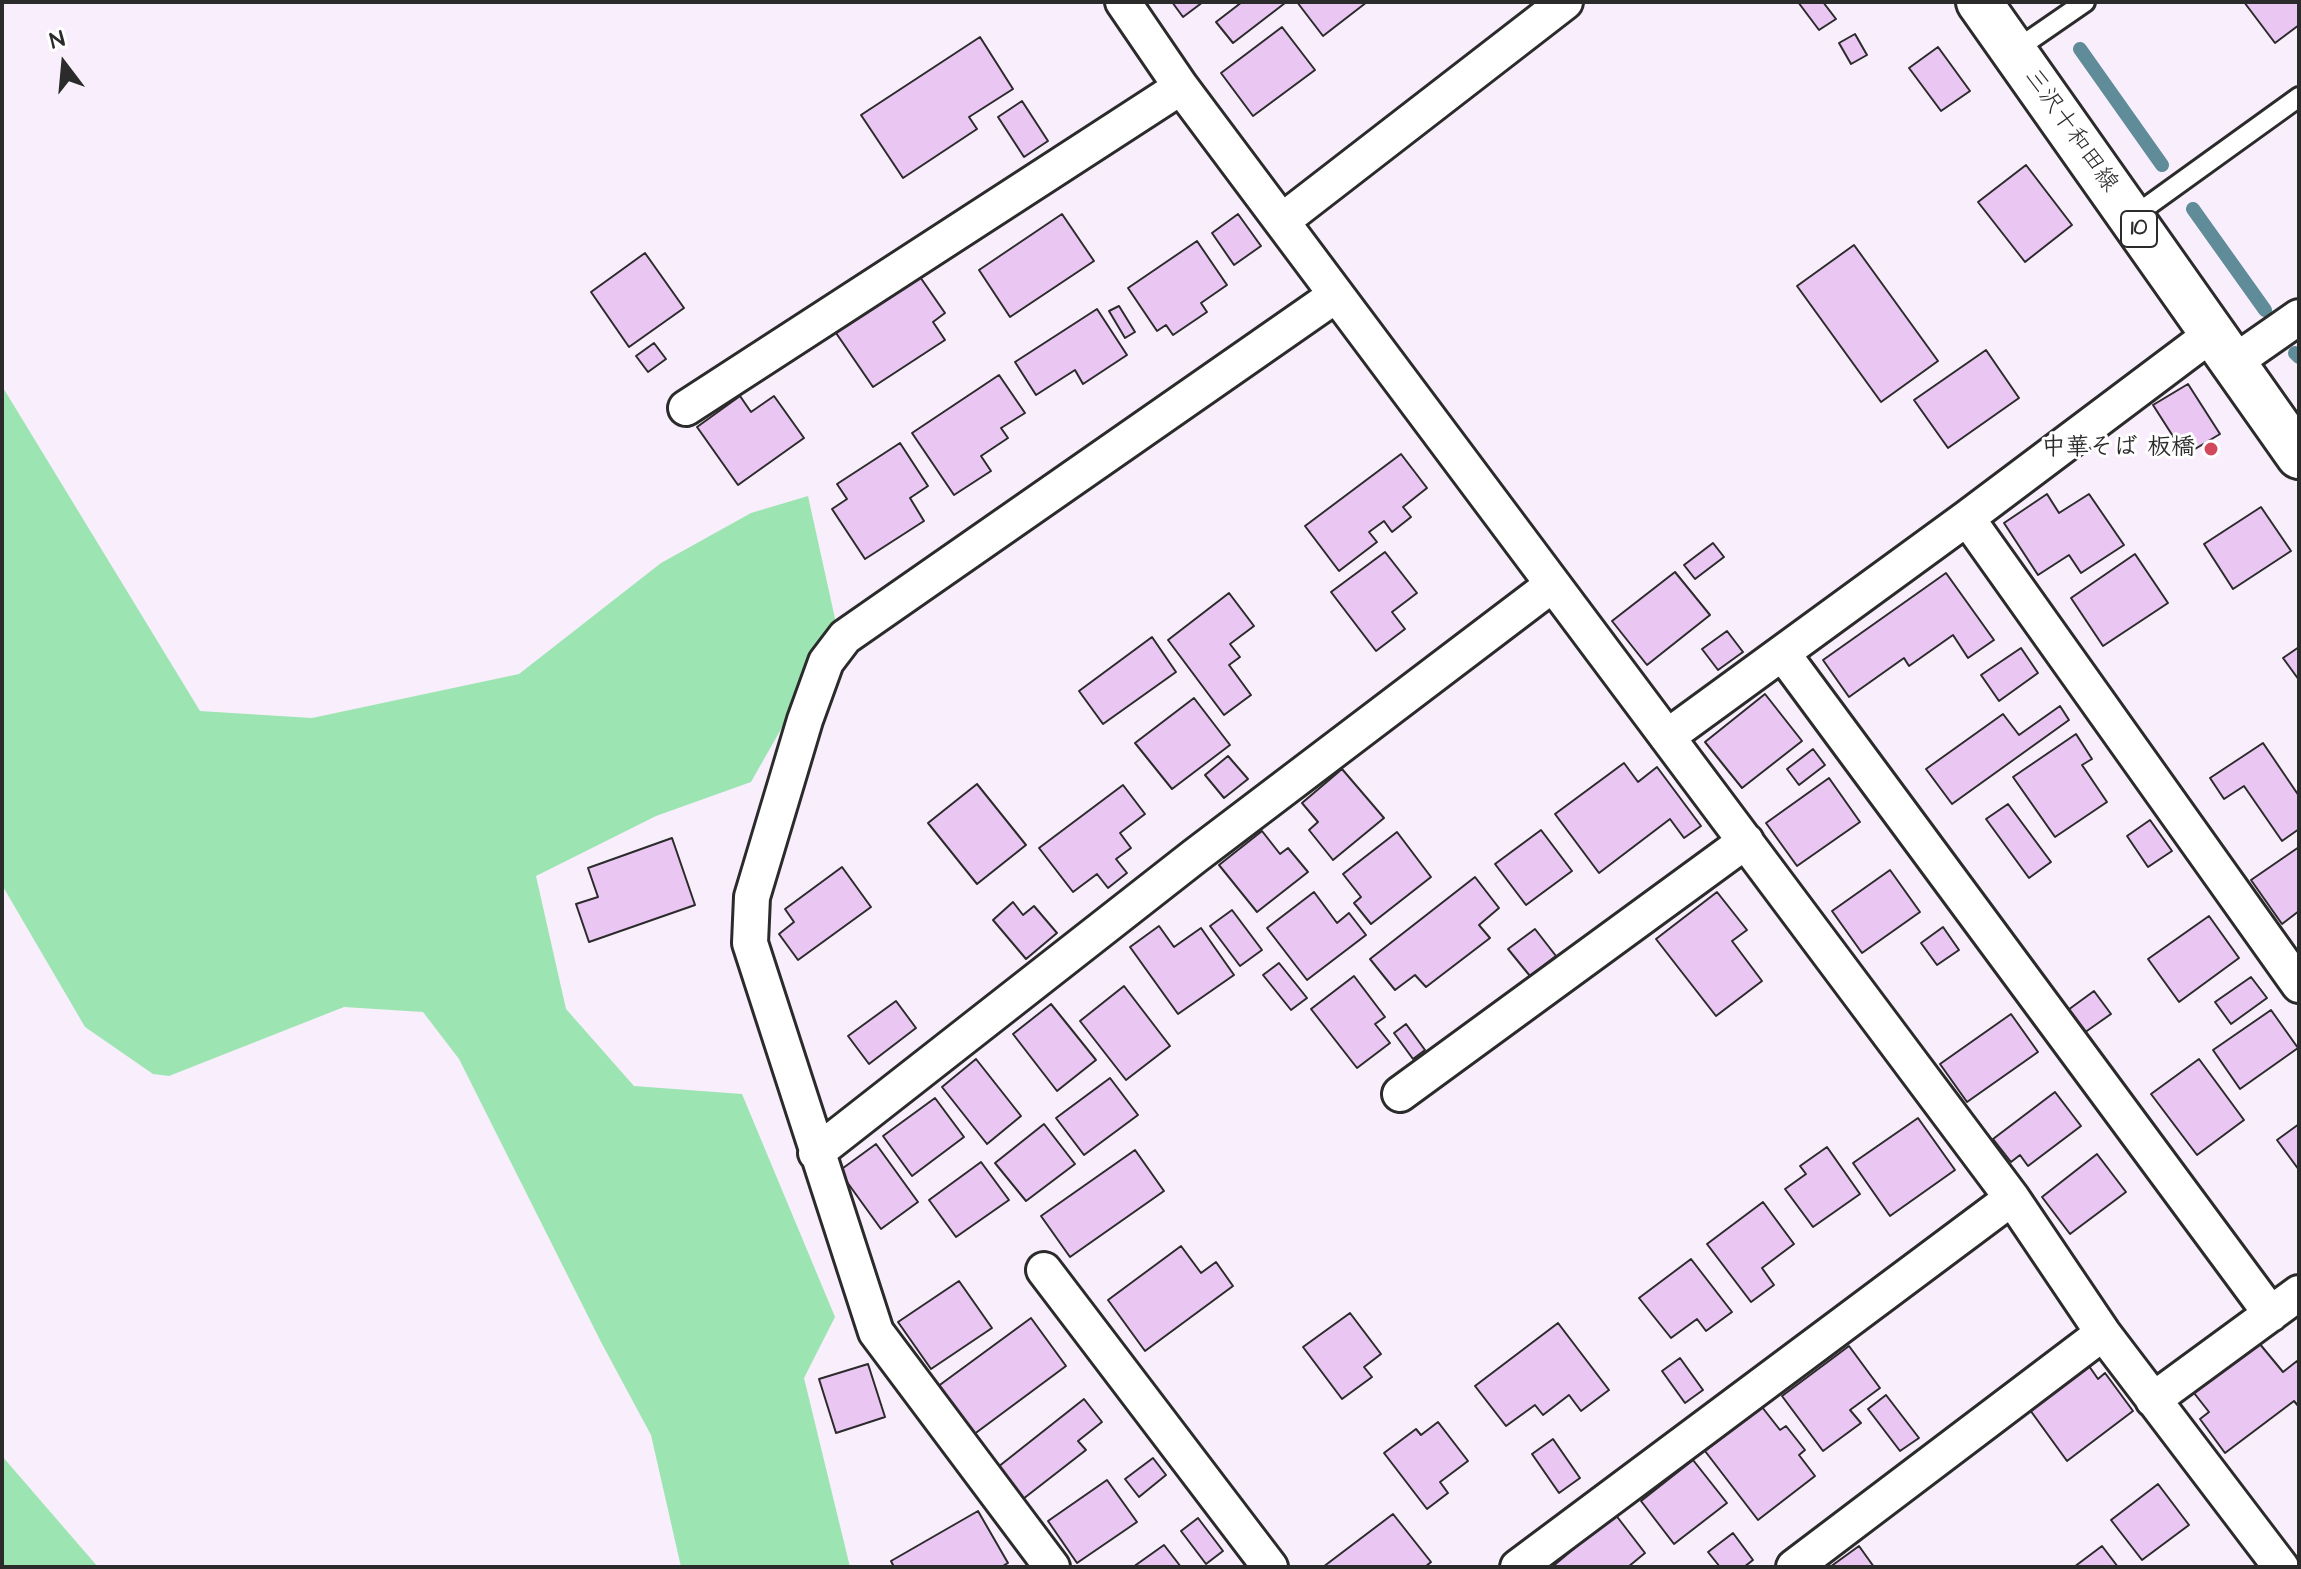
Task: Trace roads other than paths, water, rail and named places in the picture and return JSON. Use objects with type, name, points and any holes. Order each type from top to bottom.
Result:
[{"type":"main road","name":"三沢十和田線","points":[[1979,2],[2299,456]]},
{"type":"street","points":[[1123,2],[1181,87],[2012,1198],[2103,1333],[2279,1566]]},
{"type":"street","points":[[1282,221],[1565,2]]},
{"type":"street","points":[[686,408],[1181,87]]},
{"type":"street","points":[[1052,1567],[876,1332],[750,943],[752,897],[805,720],[826,662],[845,637],[1336,295]]},
{"type":"street","points":[[1667,737],[1967,518],[2223,348],[2299,317]]},
{"type":"street","points":[[1967,518],[2299,985]]},
{"type":"street","points":[[816,1153],[1195,856],[1552,585]]},
{"type":"street","points":[[1783,654],[2271,1314]]},
{"type":"street","points":[[1400,1094],[1746,841]]},
{"type":"street","points":[[1518,1567],[2012,1198]]},
{"type":"street","points":[[1044,1270],[1270,1567]]},
{"type":"street","points":[[2153,1400],[2299,1293]]},
{"type":"street","points":[[1794,1567],[2103,1333]]},
{"type":"lane","points":[[2014,51],[2085,2]]},
{"type":"lane","points":[[2131,218],[2299,97]]},
{"type":"waterway","points":[[2080,49],[2162,165]]},
{"type":"waterway","points":[[2193,209],[2265,310]]},
{"type":"waterway","points":[[2295,353],[2299,357]]},
{"type":"place","name":"中華そば 板橋","points":[[2211,449]]}]
